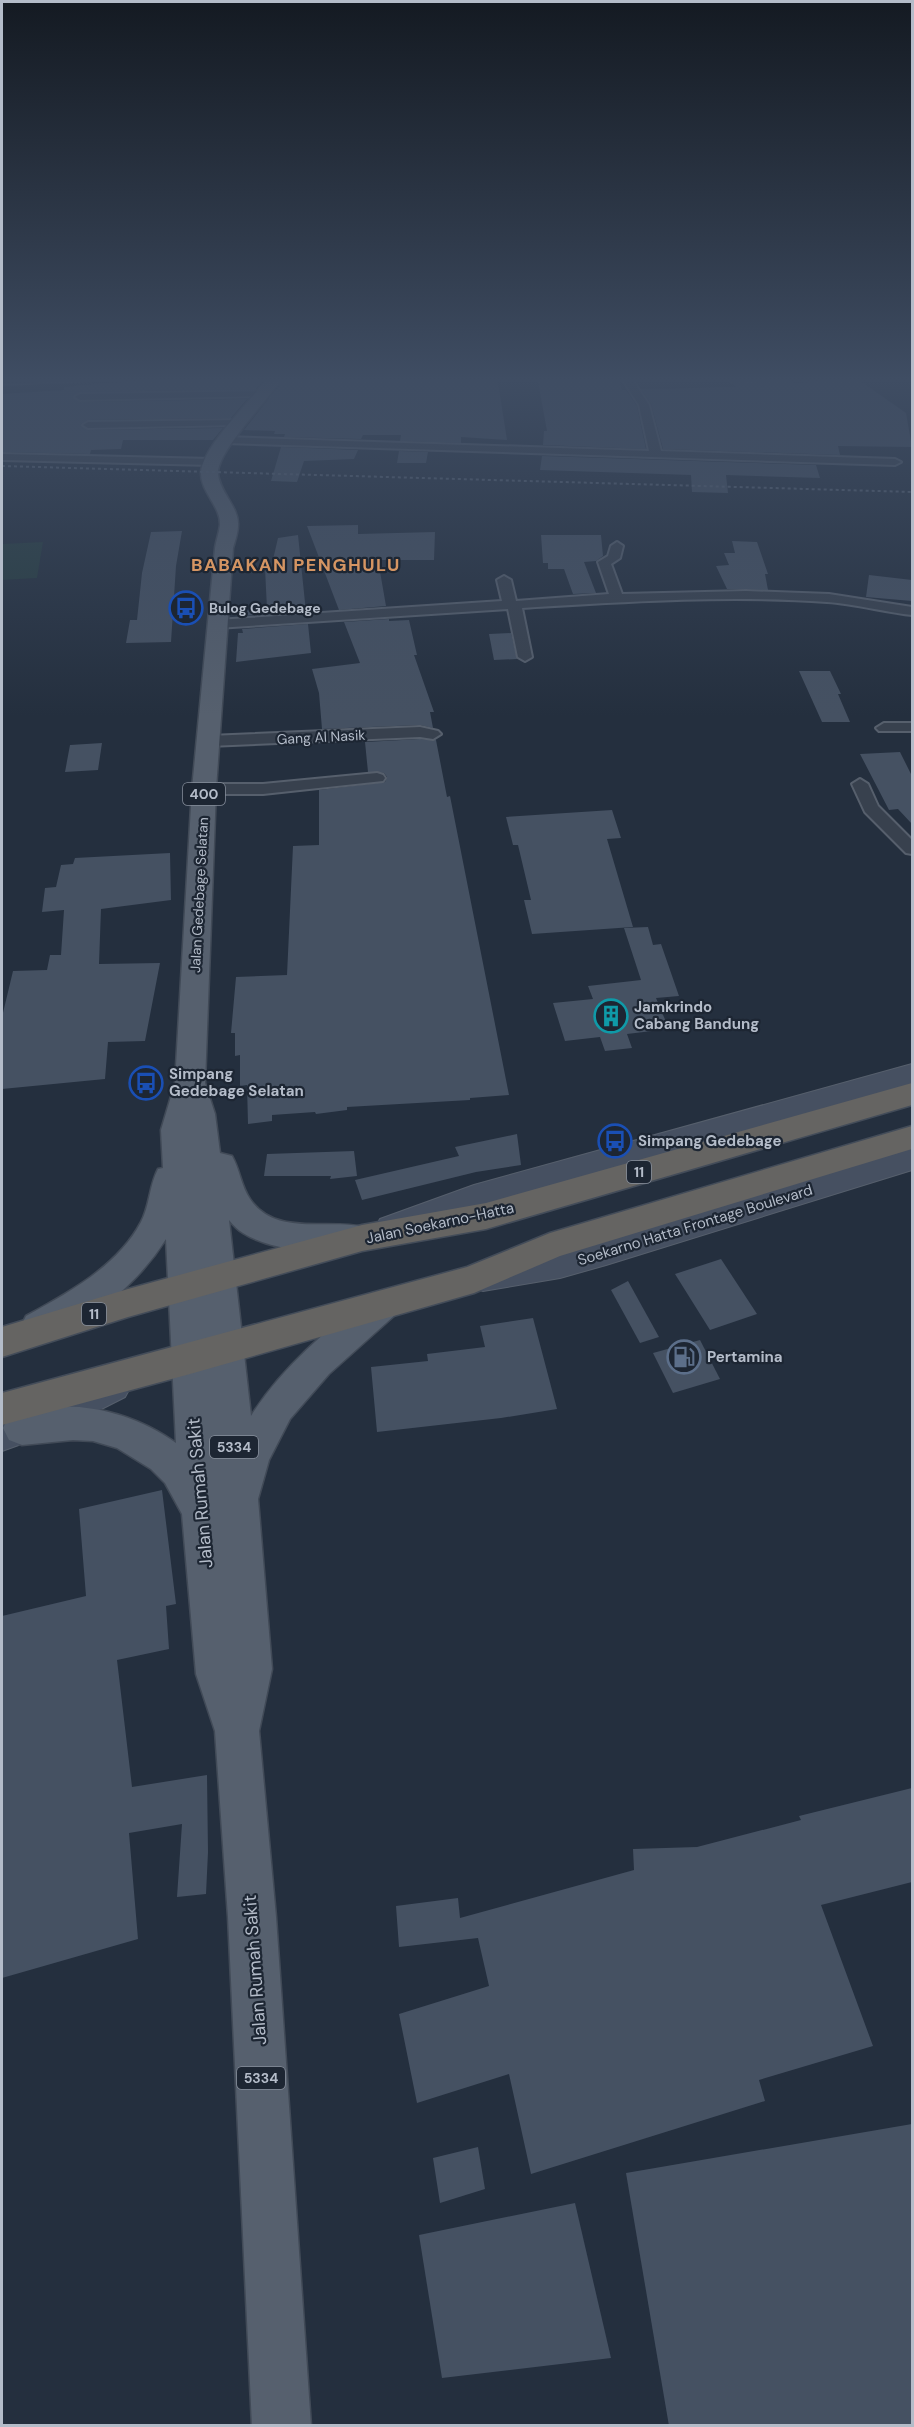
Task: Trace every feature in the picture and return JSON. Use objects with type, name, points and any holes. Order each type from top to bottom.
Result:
[{"type":"highway","name":"Jalan Soekarno-Hatta","points":[[11,1339],[203,1282],[363,1238],[486,1216],[912,1094]]},
{"type":"highway","points":[[8,1424],[141,1371],[474,1279],[550,1246],[912,1138]]},
{"type":"main road","name":"Jalan Gedebage Selatan","points":[[203,1282],[188,1122],[204,789],[224,548],[229,525],[228,517],[214,489]]},
{"type":"main road","points":[[11,1339],[70,1310],[99,1289],[138,1253],[150,1238],[165,1206],[172,1149],[188,1122],[212,1130],[224,1185],[229,1197],[247,1218],[273,1232],[288,1236],[363,1238],[474,1197],[912,1074]]},
{"type":"main road","name":"Soekarno Hatta Frontage Boulevard","points":[[474,1279],[579,1260],[912,1159]]},
{"type":"main road","name":"Jalan Rumah Sakit","points":[[203,1282],[227,1349],[251,1669],[237,1731]]},
{"type":"main road","name":"Jalan Rumah Sakit","points":[[203,1282],[190,1359],[192,1408],[217,1674],[237,1731],[252,1917],[282,2426]]},
{"type":"main road","points":[[240,1544],[240,1513],[244,1483],[253,1454],[266,1426],[297,1382],[331,1349],[383,1305]]},
{"type":"main road","points":[[8,1424],[73,1423],[120,1431],[141,1441],[159,1452],[174,1466],[197,1501],[203,1521]]},
{"type":"street","points":[[617,546],[614,558],[604,562],[617,598]]},
{"type":"street","points":[[504,580],[525,657]]},
{"type":"street","points":[[217,624],[617,598],[758,595],[829,598],[912,610]]},
{"type":"street","points":[[884,728],[912,727]]},
{"type":"street","name":"Gang Al Nasik","points":[[208,741],[420,732],[433,734]]},
{"type":"street","points":[[204,789],[263,789],[377,778]]},
{"type":"street","points":[[860,784],[871,808],[912,849]]},
{"type":"green space","points":[[43,542],[37,578],[2,580],[2,544]]},
{"type":"building","points":[[692,489],[728,489],[728,493],[692,492]]},
{"type":"building","points":[[358,525],[358,534],[435,532],[434,560],[378,560],[386,606],[339,610],[307,526]]},
{"type":"building","points":[[182,531],[176,566],[171,642],[126,643],[130,620],[137,620],[142,573],[151,532]]},
{"type":"building","points":[[298,535],[306,612],[241,616],[241,611],[267,609],[265,568],[271,568],[278,538]]},
{"type":"building","points":[[541,535],[601,535],[603,556],[596,561],[584,562],[596,593],[573,594],[564,569],[548,569],[548,563],[543,563]]},
{"type":"building","points":[[732,541],[757,542],[768,574],[765,574],[768,590],[727,589],[716,566],[729,565],[724,553],[735,553]]},
{"type":"building","points":[[869,575],[912,580],[912,601],[866,597]]},
{"type":"building","points":[[389,619],[389,621],[409,620],[417,655],[414,655],[434,712],[430,712],[433,728],[420,725],[322,729],[319,693],[312,669],[360,663],[344,622]]},
{"type":"building","points":[[308,624],[311,653],[236,662],[238,633],[243,633],[242,629]]},
{"type":"building","points":[[511,633],[517,659],[494,660],[489,634]]},
{"type":"building","points":[[799,671],[830,671],[841,694],[838,694],[850,722],[822,722]]},
{"type":"building","points":[[436,740],[447,797],[450,796],[509,1095],[470,1098],[470,1100],[347,1107],[347,1110],[316,1114],[315,1112],[272,1115],[272,1121],[248,1124],[247,1085],[240,1086],[240,1055],[235,1056],[235,1033],[231,1033],[236,977],[287,975],[293,846],[319,845],[319,790],[385,782],[387,777],[384,773],[368,772],[365,742]]},
{"type":"building","points":[[102,743],[98,770],[65,772],[70,745]]},
{"type":"building","points":[[900,752],[912,776],[912,824],[898,809],[889,810],[860,754]]},
{"type":"building","points":[[612,810],[621,838],[607,839],[633,927],[532,934],[524,900],[531,900],[518,845],[513,845],[506,817]]},
{"type":"building","points":[[170,853],[171,900],[101,909],[99,964],[160,963],[145,1041],[108,1042],[105,1079],[2,1089],[2,1017],[13,971],[47,970],[50,955],[61,955],[64,910],[42,912],[45,888],[56,887],[61,865],[73,864],[75,858]]},
{"type":"building","name":"Jamkrindo Cabang Bandung","points":[[648,927],[653,945],[661,944],[679,996],[656,998],[669,1029],[627,1034],[632,1048],[605,1051],[600,1037],[565,1041],[553,1003],[593,999],[588,986],[641,980],[624,928]]},
{"type":"building","points":[[517,1134],[521,1165],[476,1172],[362,1200],[355,1180],[459,1156],[455,1147]]},
{"type":"building","points":[[354,1151],[357,1176],[330,1179],[331,1176],[264,1176],[267,1154]]},
{"type":"building","points":[[721,1259],[757,1314],[710,1330],[675,1274]]},
{"type":"building","points":[[628,1281],[659,1337],[640,1343],[611,1290]]},
{"type":"building","points":[[533,1318],[557,1409],[501,1418],[377,1432],[371,1367],[428,1361],[427,1354],[485,1347],[480,1326]]},
{"type":"building","points":[[700,1340],[720,1379],[673,1393],[653,1353]]},
{"type":"building","points":[[162,1490],[176,1604],[166,1606],[169,1649],[117,1660],[132,1787],[207,1775],[206,1894],[177,1897],[182,1824],[129,1833],[138,1939],[2,1978],[2,1616],[86,1596],[79,1509]]},
{"type":"building","points":[[912,1788],[912,1882],[821,1905],[873,2046],[759,2080],[765,2101],[531,2174],[509,2074],[417,2103],[399,2014],[489,1986],[478,1938],[399,1947],[396,1906],[458,1898],[460,1918],[634,1870],[633,1849],[697,1847],[801,1820],[799,1816]]},
{"type":"building","points":[[912,2124],[912,2426],[669,2426],[626,2173]]},
{"type":"building","points":[[478,2147],[485,2189],[440,2203],[433,2158]]},
{"type":"building","points":[[575,2203],[611,2358],[442,2378],[419,2235]]},
{"type":"railway","points":[[816,489],[912,492]]},
{"type":"place","name":"Bulog Gedebage","points":[[186,608]]},
{"type":"place","name":"Jamkrindo Cabang Bandung","points":[[611,1016]]},
{"type":"place","name":"Simpang Gedebage Selatan","points":[[146,1083]]},
{"type":"place","name":"Simpang Gedebage","points":[[615,1141]]},
{"type":"place","name":"Pertamina","points":[[684,1357]]},
{"type":"district","name":"BABAKAN PENGHULU","points":[[296,565]]}]
